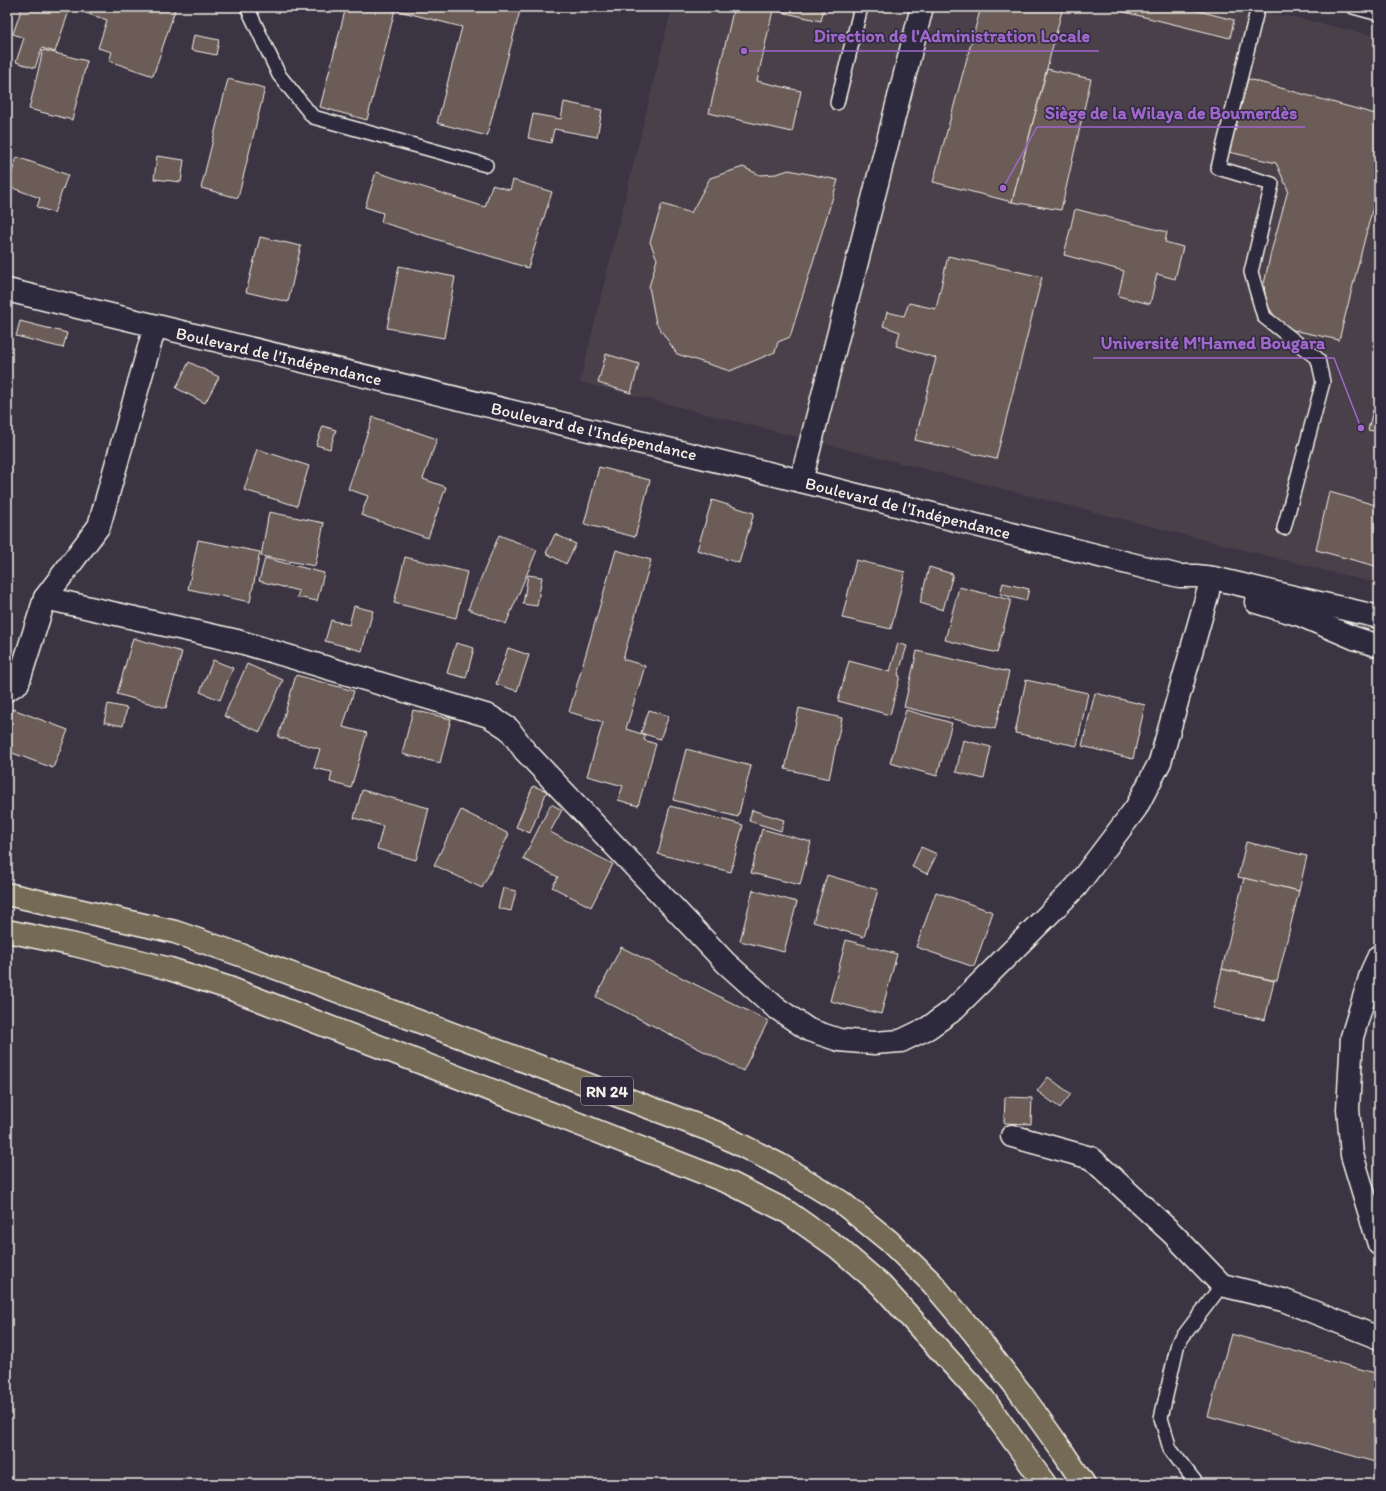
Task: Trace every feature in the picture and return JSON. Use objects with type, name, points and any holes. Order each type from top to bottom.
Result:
[{"type":"main road","name":"RN 24","points":[[7,894],[175,932],[219,947],[715,1132],[780,1165],[841,1202],[889,1241],[932,1283],[1020,1392],[1084,1484]]},
{"type":"main road","name":"RN 24","points":[[7,931],[75,945],[170,969],[229,988],[730,1183],[786,1211],[837,1247],[881,1286],[983,1398],[1045,1484]]},
{"type":"street","points":[[801,481],[922,7]]},
{"type":"street","name":"Boulevard de l'Indépendance","points":[[7,290],[801,481],[1180,576]]},
{"type":"street","points":[[7,690],[18,683],[45,598],[99,526],[155,326]]},
{"type":"street","points":[[1180,576],[1208,592],[1241,598],[1300,615],[1354,638],[1379,646]]},
{"type":"street","points":[[1180,576],[1214,578],[1379,617]]},
{"type":"street","points":[[45,598],[237,641],[489,716],[509,730],[525,751],[726,963],[775,1007],[809,1030],[839,1040],[874,1043],[901,1041],[928,1028],[952,1011],[1076,887],[1136,808],[1160,762],[1208,592]]},
{"type":"street","points":[[1379,956],[1372,971],[1352,1037],[1348,1109],[1352,1155],[1379,1244]]},
{"type":"street","points":[[1012,1136],[1090,1158],[1173,1234],[1222,1285],[1283,1300],[1379,1338]]},
{"type":"lane","points":[[247,7],[279,75],[313,117],[486,165]]},
{"type":"lane","points":[[837,103],[861,7]]},
{"type":"lane","points":[[1258,7],[1218,168],[1272,184],[1251,272],[1264,317],[1318,359],[1324,382],[1284,528]]},
{"type":"lane","points":[[1353,7],[1379,14]]},
{"type":"lane","points":[[1196,1484],[1170,1449],[1161,1418],[1178,1343],[1222,1285]]},
{"type":"shaded area","points":[[672,7],[1273,7],[1271,14],[1293,17],[1379,37],[1379,584],[580,382]]},
{"type":"building","points":[[22,7],[176,7],[153,76],[109,61],[112,52],[98,48],[107,20],[70,8],[55,52],[42,48],[35,68],[16,62],[24,38],[13,34]]},
{"type":"building","points":[[346,7],[521,7],[487,136],[437,123],[462,27],[395,10],[367,120],[320,107]]},
{"type":"building","points":[[734,7],[824,7],[821,21],[773,10],[757,81],[801,91],[792,132],[709,113]]},
{"type":"building","points":[[981,7],[1063,7],[1012,202],[933,182]]},
{"type":"building","points":[[1121,7],[1183,7],[1234,20],[1230,38],[1120,11]]},
{"type":"building","points":[[194,35],[219,40],[216,55],[191,50]]},
{"type":"building","points":[[43,50],[87,61],[72,120],[29,109]]},
{"type":"building","points":[[1047,69],[1091,79],[1061,210],[1012,202]]},
{"type":"building","points":[[228,79],[265,88],[238,198],[201,188]]},
{"type":"building","points":[[1248,79],[1379,115],[1379,183],[1339,340],[1293,330],[1277,320],[1266,303],[1264,284],[1288,190],[1276,163],[1229,152]]},
{"type":"building","points":[[564,102],[602,110],[597,137],[554,129],[551,143],[528,138],[533,114],[561,119]]},
{"type":"building","points":[[157,156],[184,160],[181,182],[154,179]]},
{"type":"building","points":[[17,157],[68,175],[54,213],[37,207],[40,198],[7,186]]},
{"type":"building","points":[[743,167],[760,175],[776,174],[789,170],[838,180],[790,337],[778,342],[775,352],[730,371],[677,354],[656,323],[649,287],[657,259],[650,242],[662,204],[691,213],[710,178]]},
{"type":"building","points":[[376,172],[485,207],[492,185],[510,190],[513,180],[552,192],[528,268],[381,222],[383,213],[365,207]]},
{"type":"building","points":[[1075,209],[1167,232],[1165,242],[1183,247],[1175,279],[1157,274],[1150,304],[1118,296],[1124,271],[1064,255]]},
{"type":"building","points":[[260,237],[301,246],[288,302],[246,292]]},
{"type":"building","points":[[948,256],[1042,277],[996,459],[915,440],[936,358],[896,346],[900,332],[883,326],[887,312],[904,316],[909,303],[936,309]]},
{"type":"building","points":[[399,266],[455,277],[444,338],[387,328]]},
{"type":"building","points":[[20,321],[67,333],[63,348],[16,336]]},
{"type":"building","points":[[606,354],[639,364],[631,393],[598,383]]},
{"type":"building","points":[[189,362],[219,377],[205,403],[176,388]]},
{"type":"building","points":[[1373,410],[1379,412],[1379,432],[1368,430]]},
{"type":"building","points":[[373,417],[437,439],[423,479],[446,487],[428,538],[361,515],[368,496],[348,489]]},
{"type":"building","points":[[323,426],[336,430],[330,449],[316,445]]},
{"type":"building","points":[[257,449],[309,466],[297,506],[244,490]]},
{"type":"building","points":[[599,467],[650,480],[635,537],[584,524]]},
{"type":"building","points":[[1329,492],[1379,506],[1379,567],[1316,550]]},
{"type":"building","points":[[712,500],[754,513],[739,563],[697,550]]},
{"type":"building","points":[[269,512],[324,523],[315,566],[261,556]]},
{"type":"building","points":[[555,534],[576,544],[566,564],[546,553]]},
{"type":"building","points":[[499,535],[537,550],[506,624],[468,609]]},
{"type":"building","points":[[198,540],[260,552],[250,602],[188,589]]},
{"type":"building","points":[[616,550],[651,560],[623,659],[645,666],[626,729],[645,735],[644,740],[656,744],[638,806],[618,800],[623,786],[587,776],[603,722],[569,712]]},
{"type":"building","points":[[405,557],[467,572],[456,618],[394,603]]},
{"type":"building","points":[[265,558],[324,573],[317,601],[297,597],[299,591],[259,581]]},
{"type":"building","points":[[856,560],[905,572],[891,629],[842,618]]},
{"type":"building","points":[[929,567],[953,574],[943,610],[920,603]]},
{"type":"building","points":[[528,575],[542,577],[537,606],[523,604]]},
{"type":"building","points":[[1003,583],[1029,589],[1026,601],[1000,594]]},
{"type":"building","points":[[959,587],[1011,600],[997,653],[945,640]]},
{"type":"building","points":[[354,606],[373,611],[362,651],[325,641],[331,620],[349,625]]},
{"type":"building","points":[[133,638],[182,652],[166,708],[117,694]]},
{"type":"building","points":[[456,643],[474,648],[466,678],[447,673]]},
{"type":"building","points":[[898,643],[907,646],[898,675],[900,676],[890,715],[838,701],[849,661],[890,672]]},
{"type":"building","points":[[508,648],[529,655],[517,691],[496,684]]},
{"type":"building","points":[[917,651],[1009,672],[995,729],[904,707]]},
{"type":"building","points":[[213,660],[233,668],[220,700],[200,692]]},
{"type":"building","points":[[247,664],[283,680],[260,732],[224,716]]},
{"type":"building","points":[[296,675],[354,691],[343,727],[367,733],[351,788],[330,782],[332,772],[314,768],[320,749],[278,737]]},
{"type":"building","points":[[1026,680],[1088,693],[1077,746],[1015,733]]},
{"type":"building","points":[[1095,693],[1145,705],[1133,759],[1082,746]]},
{"type":"building","points":[[108,704],[127,708],[123,726],[104,722]]},
{"type":"building","points":[[799,708],[842,718],[829,779],[785,769]]},
{"type":"building","points":[[13,709],[68,730],[53,768],[7,751],[7,727]]},
{"type":"building","points":[[413,710],[451,719],[440,763],[402,754]]},
{"type":"building","points":[[649,710],[669,716],[660,739],[641,733]]},
{"type":"building","points":[[906,710],[952,723],[937,776],[890,763]]},
{"type":"building","points":[[963,740],[991,747],[984,779],[956,772]]},
{"type":"building","points":[[686,749],[751,766],[738,817],[673,800]]},
{"type":"building","points":[[533,786],[547,791],[530,833],[516,827]]},
{"type":"building","points":[[362,790],[429,808],[416,860],[377,849],[383,826],[354,818]]},
{"type":"building","points":[[551,804],[562,810],[550,832],[613,864],[591,907],[552,887],[558,877],[523,859]]},
{"type":"building","points":[[670,806],[743,825],[731,872],[658,854]]},
{"type":"building","points":[[461,810],[509,834],[482,888],[434,865]]},
{"type":"building","points":[[752,810],[784,820],[781,831],[749,821]]},
{"type":"building","points":[[762,829],[811,842],[800,885],[751,873]]},
{"type":"building","points":[[1246,842],[1307,856],[1299,891],[1238,877]]},
{"type":"building","points":[[921,847],[937,854],[927,874],[912,867]]},
{"type":"building","points":[[827,875],[878,890],[864,937],[813,922]]},
{"type":"building","points":[[1244,878],[1299,891],[1277,981],[1222,969]]},
{"type":"building","points":[[503,888],[516,891],[511,911],[498,908]]},
{"type":"building","points":[[753,890],[797,902],[784,952],[740,941]]},
{"type":"building","points":[[936,892],[993,912],[974,967],[916,947]]},
{"type":"building","points":[[846,940],[897,954],[881,1014],[830,1001]]},
{"type":"building","points":[[621,947],[768,1021],[743,1071],[596,997]]},
{"type":"building","points":[[1222,969],[1274,981],[1265,1020],[1213,1008]]},
{"type":"building","points":[[1048,1077],[1071,1094],[1060,1108],[1037,1091]]},
{"type":"building","points":[[1005,1097],[1032,1098],[1031,1124],[1004,1123]]},
{"type":"building","points":[[1231,1334],[1379,1374],[1379,1447],[1375,1462],[1208,1416]]},
{"type":"place","name":"Direction de l'Administration Locale","points":[[744,51]]},
{"type":"place","name":"Siège de la Wilaya de Boumerdès","points":[[1003,188]]},
{"type":"place","name":"Université M'Hamed Bougara","points":[[1361,428]]}]
